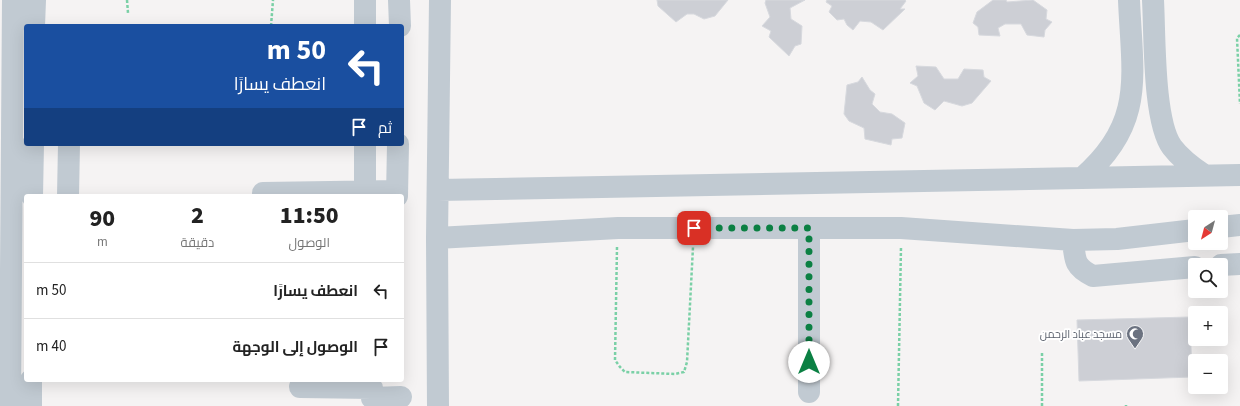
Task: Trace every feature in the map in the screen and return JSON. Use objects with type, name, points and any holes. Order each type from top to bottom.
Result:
[{"type":"street","points":[[10,406],[12,0]]},
{"type":"street","points":[[34,24],[35,0]]},
{"type":"street","points":[[365,0],[365,24]]},
{"type":"street","points":[[400,0],[400,24]]},
{"type":"street","points":[[438,406],[437,238],[440,0]]},
{"type":"street","points":[[1082,178],[1098,165],[1111,149],[1121,130],[1128,111],[1132,91],[1129,0]]},
{"type":"street","points":[[1152,0],[1159,104],[1162,126],[1171,146],[1176,152],[1186,163],[1204,175]]},
{"type":"street","points":[[32,194],[33,146]]},
{"type":"street","points":[[68,194],[69,146]]},
{"type":"street","points":[[365,146],[365,194]]},
{"type":"street","points":[[263,193],[397,194],[398,146]]},
{"type":"street","points":[[438,190],[1240,175]]},
{"type":"street","points":[[1228,226],[1240,225]]},
{"type":"street","points":[[437,238],[618,228],[901,228],[1073,240],[1124,238],[1188,231]]},
{"type":"street","points":[[809,228],[809,392]]},
{"type":"street","points":[[1073,240],[1076,264],[1083,271],[1093,276],[1188,268]]},
{"type":"street","points":[[1228,265],[1240,264]]},
{"type":"street","points":[[31,382],[31,406]]},
{"type":"street","points":[[300,387],[401,394]]},
{"type":"path","points":[[127,0],[128,13]]},
{"type":"path","points":[[271,24],[273,0]]},
{"type":"path","points":[[1240,35],[1237,38],[1240,104]]},
{"type":"path","points":[[618,228],[615,360],[625,372],[675,374],[684,372],[687,362],[694,228]]},
{"type":"path","points":[[898,406],[901,228]]},
{"type":"path","points":[[1042,351],[1042,406]]},
{"type":"building","points":[[657,0],[728,0],[715,16],[704,19],[694,14],[687,14],[676,22],[658,6]]},
{"type":"building","points":[[766,0],[805,0],[790,8],[791,19],[802,26],[801,44],[795,46],[789,56],[769,37],[771,31],[762,26],[770,17],[765,3]]},
{"type":"building","points":[[827,0],[906,1],[900,9],[905,9],[883,30],[871,22],[860,21],[853,30],[847,25],[844,19],[837,20],[829,12],[832,6],[826,2]]},
{"type":"building","points":[[993,0],[1006,0],[1007,2],[1033,0],[1047,10],[1046,19],[1052,22],[1045,30],[1044,37],[1027,35],[1021,24],[1005,24],[998,28],[1000,36],[979,35],[978,27],[973,23],[977,12]]},
{"type":"building","points":[[916,66],[936,67],[944,79],[958,79],[964,69],[983,70],[984,77],[991,81],[972,103],[962,106],[944,101],[935,110],[924,103],[917,86],[910,83],[918,76]]},
{"type":"building","points":[[862,77],[870,90],[875,94],[872,104],[880,112],[892,114],[905,123],[902,138],[892,139],[891,145],[865,139],[864,128],[849,121],[844,114],[847,85],[858,82]]},
{"type":"building","name":"مسجد عباد الرحمن","points":[[1188,317],[1188,346],[1191,346],[1191,354],[1188,354],[1188,377],[1079,381],[1077,320]]},
{"type":"place","name":"مسجد عباد الرحمن","points":[[1135,349]]},
{"type":"route","points":[[694,228],[809,228],[809,362]]}]
